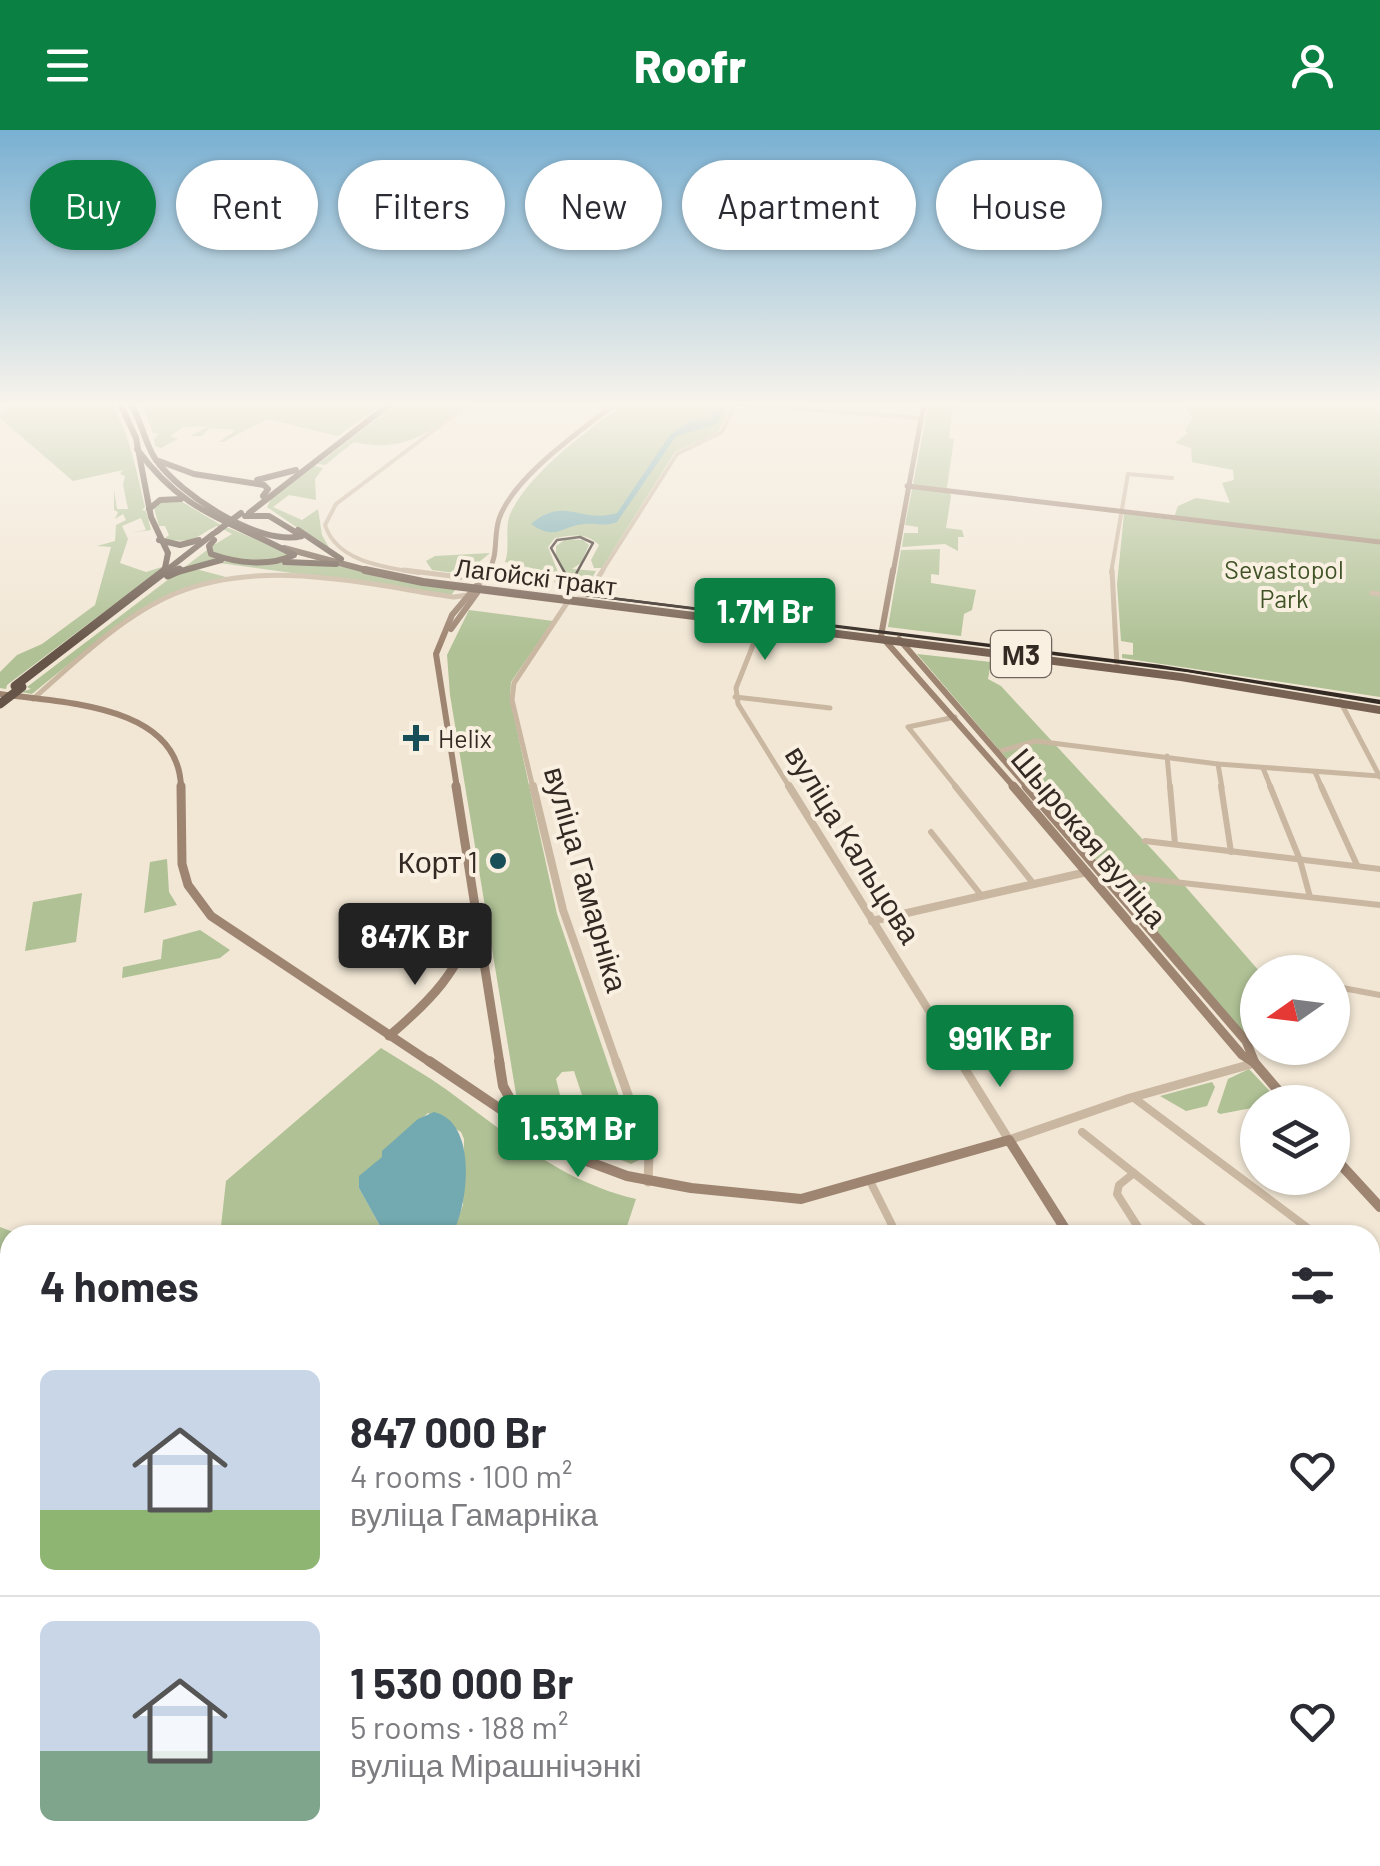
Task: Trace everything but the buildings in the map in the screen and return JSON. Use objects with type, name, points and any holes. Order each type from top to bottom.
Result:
[{"type":"highway","points":[[144,484],[158,539],[168,553],[165,574]]},
{"type":"highway","name":"М3","points":[[163,484],[182,499],[237,519]]},
{"type":"highway","name":"М3","points":[[179,484],[237,519]]},
{"type":"highway","points":[[182,487],[185,484]]},
{"type":"highway","points":[[254,484],[266,486],[265,510],[339,562]]},
{"type":"highway","points":[[264,498],[280,484]]},
{"type":"highway","points":[[0,698],[282,484]]},
{"type":"highway","points":[[149,508],[160,500],[182,499]]},
{"type":"highway","points":[[237,519],[269,516],[302,536],[279,543]]},
{"type":"highway","name":"Лагойскі тракт","points":[[237,519],[279,543]]},
{"type":"highway","points":[[216,535],[209,550],[215,556],[278,561],[294,557],[279,543]]},
{"type":"highway","points":[[168,553],[180,545],[216,535]]},
{"type":"highway","points":[[158,539],[180,545]]},
{"type":"highway","points":[[165,574],[214,560],[339,562]]},
{"type":"main road","points":[[454,617],[496,559],[498,521],[506,504],[524,484]]},
{"type":"main road","points":[[884,639],[908,486],[1380,542]]},
{"type":"main road","name":"Лагойскі тракт","points":[[279,543],[339,562],[478,587],[686,613]]},
{"type":"main road","points":[[478,587],[462,602],[454,617],[438,670],[503,1086],[516,1114],[530,1128]]},
{"type":"main road","name":"Лагойскі тракт","points":[[568,598],[1118,668],[1380,708]]},
{"type":"main road","name":"Шырокая вуліца","points":[[884,639],[997,752],[1240,1034]]},
{"type":"main road","name":"Шырокая вуліца","points":[[904,643],[955,713],[1240,1053]]},
{"type":"main road","points":[[0,698],[112,714],[161,735],[180,761],[182,864],[188,885],[202,906],[233,933],[479,1097],[584,1160],[648,1182],[784,1200],[815,1196],[1009,1140]]},
{"type":"main road","points":[[389,1036],[427,1004],[450,976],[468,944],[475,904]]},
{"type":"main road","name":"Шырокая вуліца","points":[[1256,1065],[1273,1085]]},
{"type":"main road","points":[[479,1097],[499,1098],[503,1086]]},
{"type":"main road","name":"вуліца Кальцова","points":[[1009,1140],[1063,1225]]},
{"type":"main road","points":[[1350,1174],[1380,1207]]},
{"type":"street","points":[[362,484],[336,504],[325,520],[324,532],[333,546],[354,558],[478,587]]},
{"type":"street","points":[[584,599],[658,484]]},
{"type":"street","points":[[1118,668],[1111,580],[1126,484]]},
{"type":"street","points":[[32,700],[151,606],[192,587],[250,576],[286,576],[454,597],[462,602]]},
{"type":"street","points":[[454,597],[478,587]]},
{"type":"street","points":[[1372,593],[1380,594]]},
{"type":"street","name":"вуліца Гамарніка","points":[[568,598],[514,682],[512,700],[563,910],[649,1154],[648,1182]]},
{"type":"street","points":[[761,623],[735,697],[830,708]]},
{"type":"street","name":"вуліца Кальцова","points":[[735,697],[1009,1140]]},
{"type":"street","points":[[1340,702],[1380,777]]},
{"type":"street","points":[[955,713],[908,727],[1033,883]]},
{"type":"street","points":[[997,752],[1036,740],[1218,764],[1380,777]]},
{"type":"street","points":[[1167,756],[1175,844]]},
{"type":"street","points":[[1218,764],[1231,852]]},
{"type":"street","points":[[1262,768],[1300,860],[1310,897]]},
{"type":"street","points":[[1315,772],[1358,866]]},
{"type":"street","points":[[931,832],[980,895]]},
{"type":"street","points":[[1145,841],[1380,869]]},
{"type":"street","points":[[872,921],[1088,872],[1380,905]]},
{"type":"street","points":[[1350,989],[1380,995]]},
{"type":"street","points":[[1009,1140],[1133,1098],[1251,1065]]},
{"type":"street","points":[[1133,1098],[1304,1225]]},
{"type":"street","points":[[1082,1132],[1199,1225]]},
{"type":"street","points":[[1134,1173],[1116,1189],[1138,1225]]},
{"type":"street","points":[[870,1181],[892,1225]]},
{"type":"green space","points":[[139,484],[145,507],[142,510],[146,511],[151,530],[131,533],[146,530],[141,518],[122,526],[128,539],[120,563],[146,572],[165,566],[6,689],[0,688],[0,672],[17,655],[42,644],[95,605],[111,547],[97,546],[115,541],[116,525],[126,520],[123,514],[115,519],[118,512],[114,510],[114,490],[117,509],[128,509],[123,485]]},
{"type":"green space","points":[[291,484],[315,484],[316,500],[289,495],[273,507],[302,520],[318,509],[322,535],[331,551],[267,507],[271,499]]},
{"type":"green space","points":[[530,484],[655,484],[602,568],[594,568],[591,560],[599,545],[589,538],[555,538],[548,547],[565,590],[558,588],[549,572],[505,562],[509,516]]},
{"type":"green space","points":[[913,484],[947,484],[951,496],[946,528],[962,530],[964,537],[958,537],[958,551],[945,544],[902,547],[904,533],[918,533],[918,527],[905,525]]},
{"type":"green space","name":"Sevastopol Park","points":[[1222,484],[1380,484],[1380,697],[1122,658],[1122,654],[1133,655],[1133,643],[1121,641],[1117,584],[1124,514],[1173,520],[1178,506],[1196,498],[1230,503]]},
{"type":"green space","points":[[179,500],[219,524],[291,554],[262,560],[212,553],[212,546],[232,534],[217,526],[190,540],[164,539],[169,535],[165,526],[159,526],[154,508],[156,503]]},
{"type":"green space","points":[[566,539],[583,540],[589,545],[581,563],[572,569],[596,571],[586,588],[570,587],[556,558],[556,546]]},
{"type":"green space","points":[[940,549],[939,575],[931,574],[931,583],[976,590],[972,610],[964,614],[961,636],[888,627],[901,550]]},
{"type":"green space","points":[[207,550],[219,559],[204,562],[213,561],[328,564],[457,588],[451,595],[212,562],[196,569],[226,577],[199,584],[147,608],[32,694],[21,692],[31,689],[27,687]]},
{"type":"green space","points":[[490,553],[478,563],[482,569],[478,575],[469,571],[469,575],[458,573],[467,568],[455,573],[432,570],[426,561],[435,556]]},
{"type":"green space","points":[[469,610],[553,621],[511,682],[510,698],[557,914],[638,1152],[639,1160],[631,1164],[584,1145],[579,1120],[583,1116],[582,1095],[574,1071],[562,1072],[556,1079],[566,1119],[573,1121],[578,1145],[534,1118],[516,1094],[450,695],[447,655]]},
{"type":"green space","points":[[917,654],[991,662],[988,679],[1001,686],[1245,955],[1240,955],[1240,1031]]},
{"type":"green space","points":[[167,859],[169,892],[177,905],[144,913],[150,862]]},
{"type":"green space","points":[[82,893],[76,942],[25,951],[33,902]]},
{"type":"green space","points":[[200,930],[230,950],[220,958],[122,978],[123,967],[161,959],[163,940]]},
{"type":"green space","points":[[381,1048],[559,1168],[583,1181],[636,1199],[627,1225],[456,1225],[463,1205],[464,1139],[461,1132],[428,1113],[383,1151],[383,1157],[359,1188],[379,1225],[221,1225],[226,1181]]},
{"type":"green space","points":[[1249,1069],[1264,1085],[1240,1085],[1240,1110],[1220,1114],[1217,1112],[1228,1079]]},
{"type":"green space","points":[[1212,1082],[1215,1087],[1207,1106],[1186,1111],[1160,1096]]},
{"type":"water","points":[[637,484],[643,484],[617,522],[577,525],[553,532],[531,524],[554,512],[617,513]]},
{"type":"water","points":[[434,1112],[448,1119],[464,1147],[465,1186],[457,1225],[379,1225],[359,1188],[359,1176],[418,1119]]},
{"type":"tram line","points":[[580,537],[593,543],[571,583],[574,589],[551,548],[557,540],[580,537]]},
{"type":"tram line","points":[[574,589],[586,595]]},
{"type":"tram line","points":[[586,595],[1159,666],[1380,701]]},
{"type":"tram line","points":[[586,595],[1188,671],[1380,703]]},
{"type":"place","name":"Helix","points":[[416,738]]},
{"type":"place","name":"Корт 1","points":[[498,861]]}]
